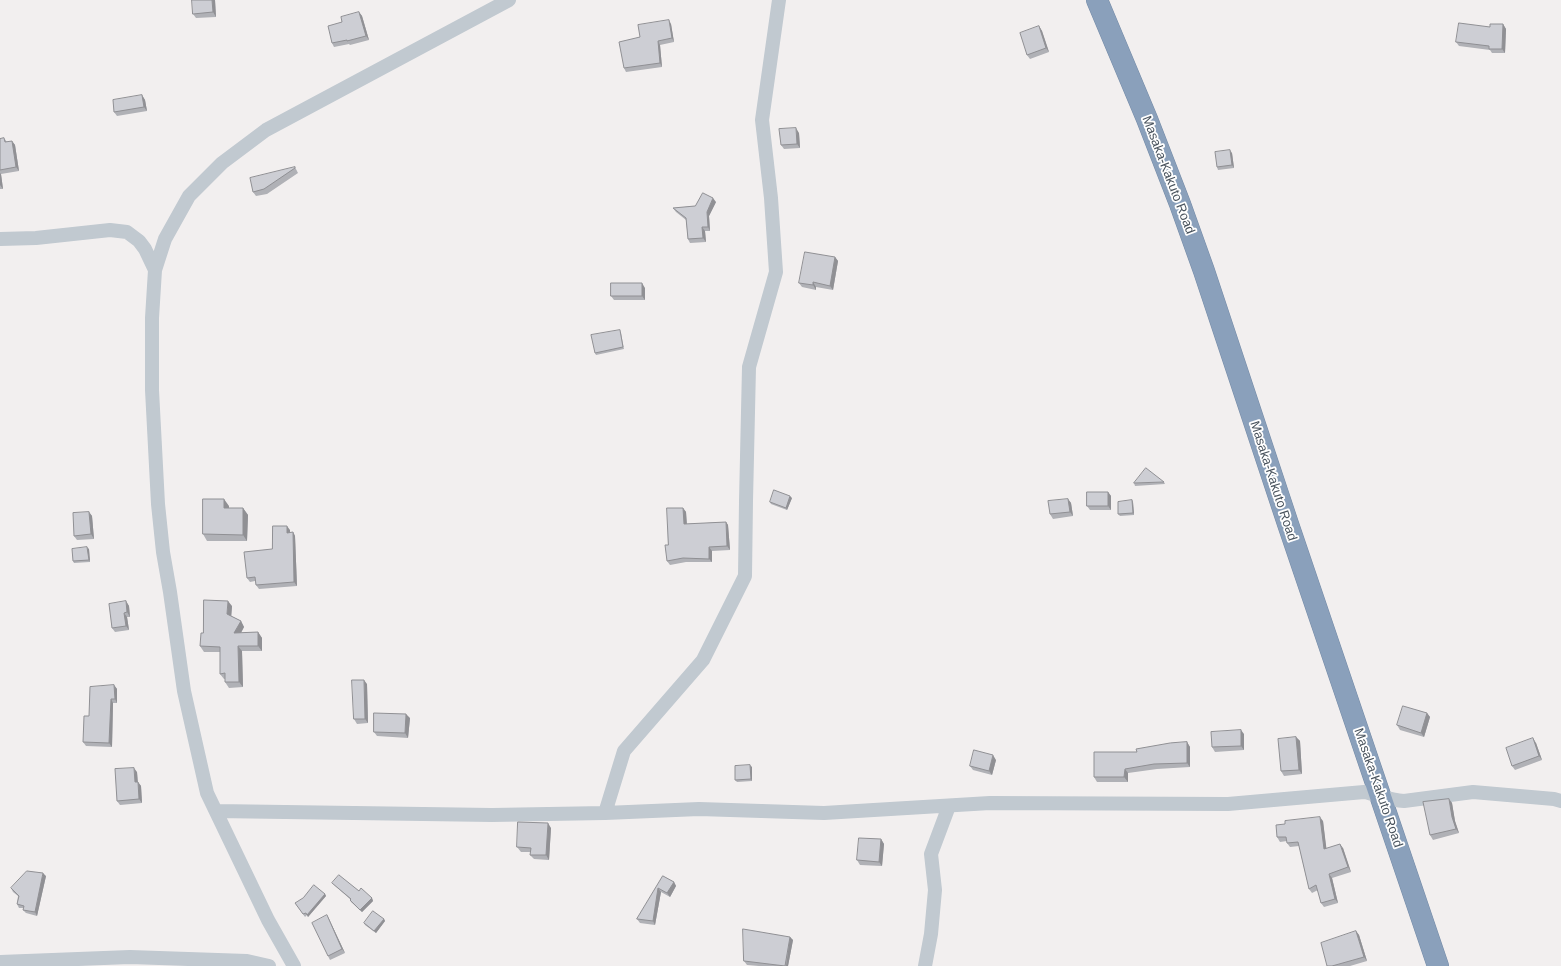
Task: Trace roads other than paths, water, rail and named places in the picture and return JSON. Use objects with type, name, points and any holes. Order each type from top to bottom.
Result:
[{"type":"highway","name":"Masaka-Kakuto Road","points":[[1097,0],[1147,119],[1198,256],[1438,966]]},
{"type":"street","points":[[294,966],[268,920],[207,793],[184,691],[163,552],[158,504],[152,390],[152,318],[155,270],[165,239],[189,196],[222,163],[266,130],[509,0]]},
{"type":"street","points":[[605,814],[624,751],[703,660],[745,576],[749,367],[776,272],[771,198],[762,120],[779,0]]},
{"type":"street","points":[[0,239],[36,238],[110,230],[127,232],[142,245],[155,270]]},
{"type":"street","points":[[216,811],[492,815],[605,814],[700,809],[824,813],[990,803],[1228,804],[1364,792],[1380,795],[1394,801],[1473,792],[1554,799],[1561,801]]},
{"type":"street","points":[[925,966],[931,934],[935,890],[931,854],[949,806]]},
{"type":"street","points":[[3,963],[130,957],[246,961],[269,966]]}]
